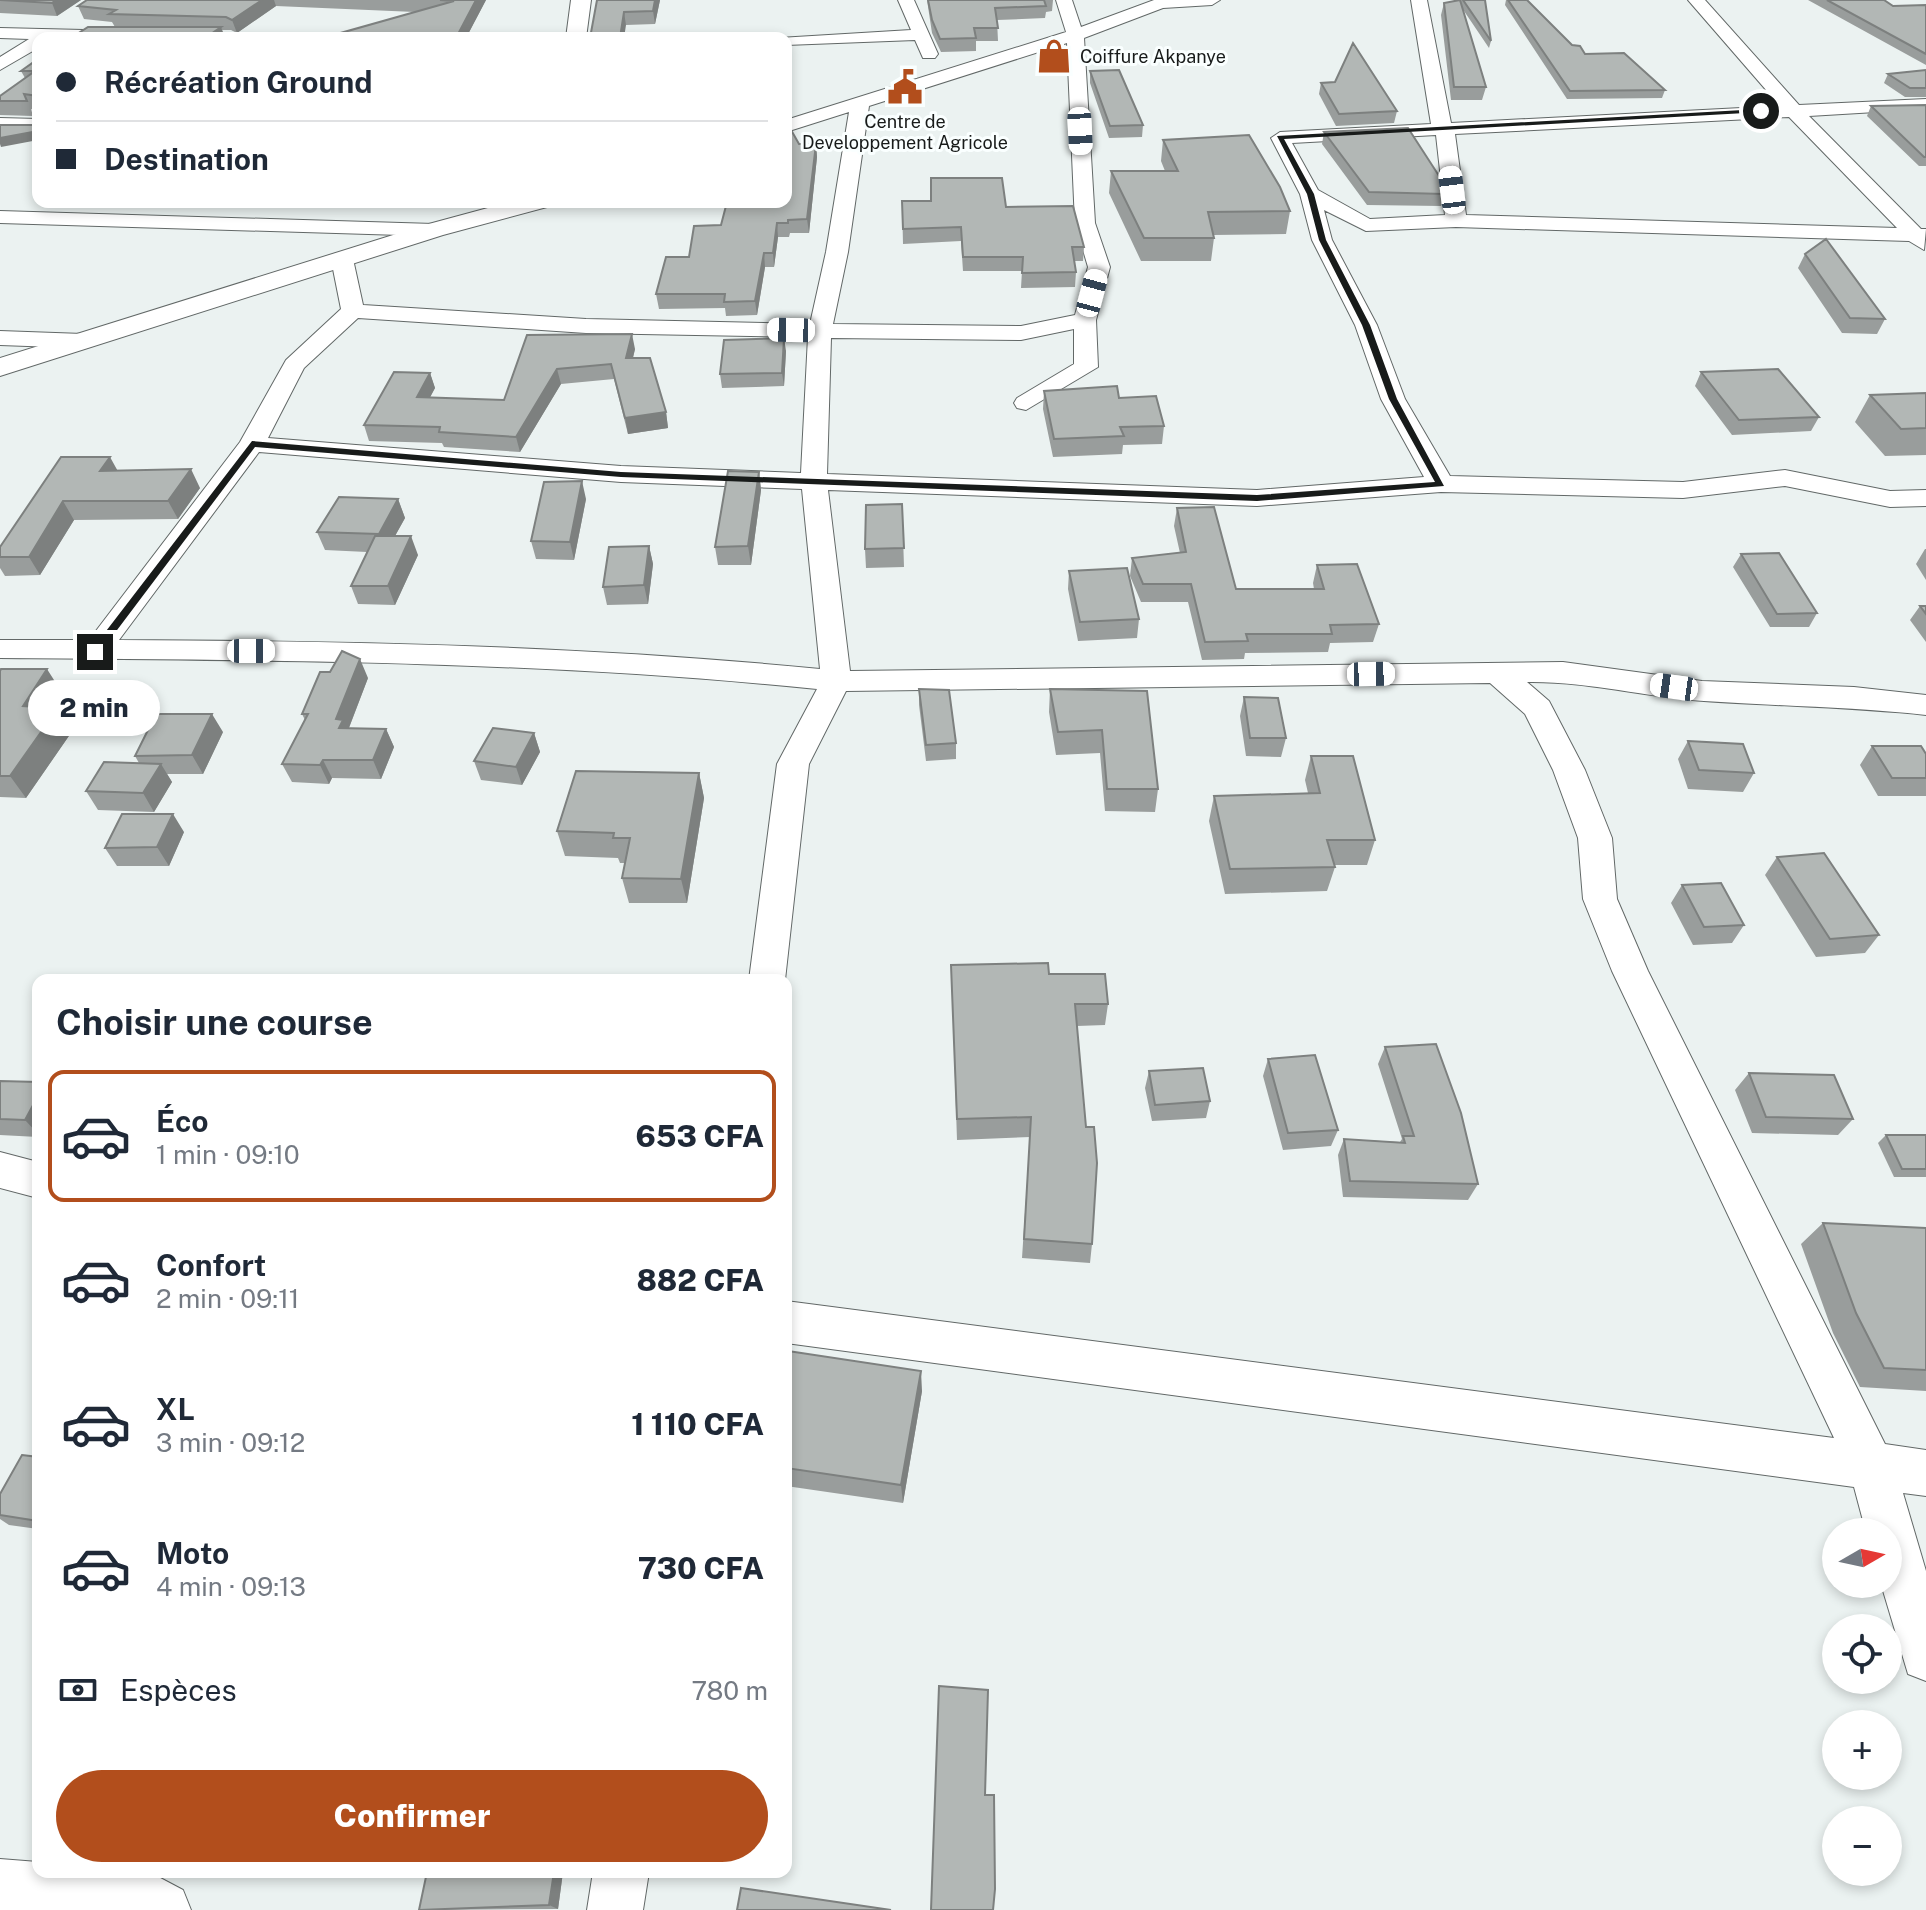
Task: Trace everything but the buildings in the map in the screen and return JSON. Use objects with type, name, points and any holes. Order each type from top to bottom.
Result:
[{"type":"street","points":[[577,32],[581,0]]},
{"type":"street","points":[[906,0],[938,77]]},
{"type":"street","points":[[1026,403],[1086,367],[1085,320],[1099,267],[1085,223],[1075,35],[1064,0]]},
{"type":"street","points":[[792,124],[1075,35],[1161,1],[1212,0]]},
{"type":"street","points":[[1419,0],[1440,124],[1445,128],[1456,221]]},
{"type":"street","points":[[1696,0],[1792,109],[1922,239]]},
{"type":"street","points":[[50,32],[72,17]]},
{"type":"street","points":[[0,33],[32,36]]},
{"type":"street","points":[[792,40],[921,35]]},
{"type":"street","points":[[0,65],[32,44]]},
{"type":"street","points":[[768,974],[793,764],[836,681],[814,482],[820,331],[837,252],[860,103]]},
{"type":"street","points":[[1441,484],[1393,399],[1366,325],[1322,240],[1310,194],[1280,138],[1926,104]]},
{"type":"street","points":[[0,124],[32,125]]},
{"type":"street","points":[[1310,194],[1366,225],[1456,221],[1922,239]]},
{"type":"street","points":[[0,367],[434,230],[516,208]]},
{"type":"street","points":[[0,217],[434,230]]},
{"type":"street","points":[[342,259],[353,311]]},
{"type":"street","points":[[95,652],[252,444],[294,365],[353,311],[586,326],[820,331],[1021,333],[1085,320]]},
{"type":"street","points":[[0,338],[83,341]]},
{"type":"street","points":[[252,444],[621,474],[1257,498],[1441,484],[1683,490],[1785,478],[1890,499],[1926,498]]},
{"type":"street","points":[[0,649],[95,652],[375,651],[680,665],[836,681],[1563,672],[1702,691],[1854,697],[1926,705]]},
{"type":"street","points":[[1497,673],[1538,708],[1569,770],[1595,838],[1600,899],[1630,971],[1871,1465],[1926,1656]]},
{"type":"street","points":[[0,1170],[32,1178]]},
{"type":"street","points":[[792,1323],[1926,1473]]},
{"type":"street","points":[[615,1910],[620,1878]]},
{"type":"street","points":[[0,1887],[149,1900],[163,1910]]},
{"type":"place","name":"Coiffure Akpanye","points":[[1054,56]]},
{"type":"place","name":"Centre de Developpement Agricole","points":[[905,87]]},
{"type":"route","points":[[95,652],[252,444],[621,474],[1257,498],[1441,484],[1393,399],[1366,325],[1322,240],[1310,194],[1280,138],[1761,111]]}]
